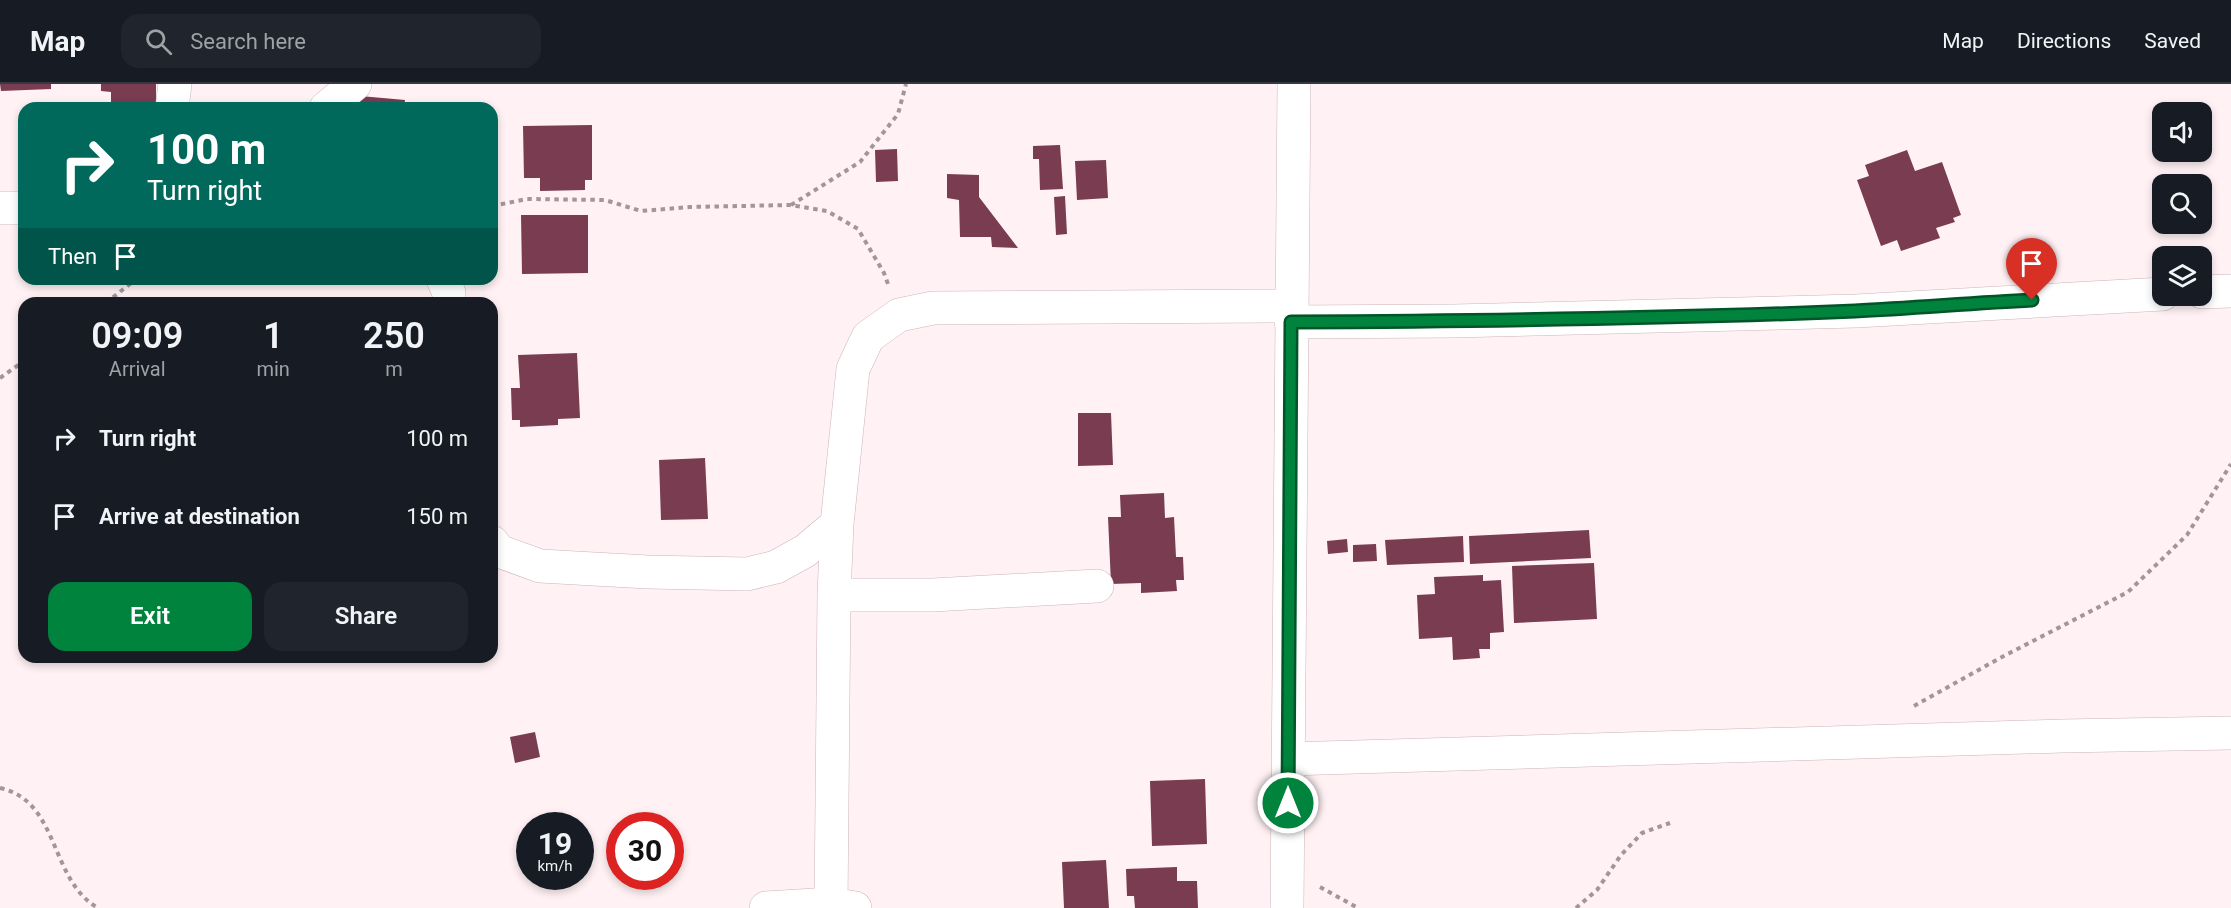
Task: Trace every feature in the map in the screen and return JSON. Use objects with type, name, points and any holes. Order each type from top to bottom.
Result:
[{"type":"street","points":[[173,102],[175,84]]},
{"type":"street","points":[[333,102],[355,84]]},
{"type":"street","points":[[1287,908],[1294,84]]},
{"type":"street","points":[[0,208],[18,208]]},
{"type":"street","points":[[2212,292],[2231,291]]},
{"type":"street","points":[[766,908],[839,907],[834,595],[837,524],[852,369],[868,337],[899,315],[933,308],[1291,314],[1455,321],[1856,311],[2152,295]]},
{"type":"street","points":[[498,550],[540,566],[648,572],[747,574],[776,567],[805,551],[837,524]]},
{"type":"street","points":[[834,595],[933,595],[1097,586]]},
{"type":"street","points":[[1288,759],[2231,733]]},
{"type":"path","points":[[790,205],[860,162],[898,114],[906,84]]},
{"type":"path","points":[[498,205],[527,199],[605,200],[641,211],[690,207],[790,205],[827,211],[858,229],[884,273],[899,315]]},
{"type":"path","points":[[114,297],[128,285]]},
{"type":"path","points":[[0,378],[18,365]]},
{"type":"path","points":[[1910,708],[2000,658],[2128,592],[2187,535],[2231,464]]},
{"type":"path","points":[[0,788],[14,791],[30,802],[44,821],[57,854],[73,882],[88,902],[98,908]]},
{"type":"path","points":[[1576,908],[1597,890],[1621,855],[1642,833],[1670,824]]},
{"type":"building","points":[[0,84],[51,84],[51,89],[1,91]]},
{"type":"building","points":[[101,84],[156,84],[156,102],[111,102],[111,92],[101,91]]},
{"type":"building","points":[[349,95],[405,100],[405,102],[348,102]]},
{"type":"building","points":[[592,125],[592,180],[585,180],[585,190],[540,191],[540,178],[524,178],[523,126]]},
{"type":"building","points":[[1060,145],[1063,189],[1040,190],[1039,159],[1033,159],[1033,146]]},
{"type":"building","points":[[897,149],[898,181],[876,182],[875,150]]},
{"type":"building","points":[[1907,150],[1915,171],[1942,162],[1961,215],[1953,218],[1955,222],[1936,228],[1940,238],[1901,251],[1897,240],[1881,246],[1857,180],[1869,176],[1865,165]]},
{"type":"building","points":[[1106,160],[1108,198],[1077,200],[1075,161]]},
{"type":"building","points":[[947,174],[979,175],[979,197],[1018,248],[992,247],[991,237],[960,237],[959,200],[947,198]]},
{"type":"building","points":[[1065,196],[1067,234],[1056,235],[1054,197]]},
{"type":"building","points":[[521,215],[588,215],[588,273],[522,274]]},
{"type":"building","points":[[577,353],[580,418],[558,419],[558,425],[520,427],[520,420],[512,420],[511,388],[520,388],[518,355]]},
{"type":"building","points":[[1078,413],[1111,413],[1113,465],[1078,466]]},
{"type":"building","points":[[705,458],[708,519],[661,520],[659,460]]},
{"type":"building","points":[[1164,493],[1165,518],[1174,517],[1176,557],[1183,557],[1184,580],[1176,580],[1177,591],[1141,593],[1141,583],[1111,584],[1108,517],[1121,517],[1120,495]]},
{"type":"building","points":[[1589,530],[1591,558],[1470,564],[1469,536]]},
{"type":"building","points":[[1463,536],[1464,562],[1387,565],[1385,540]]},
{"type":"building","points":[[1347,539],[1348,552],[1328,554],[1327,541]]},
{"type":"building","points":[[1376,544],[1377,561],[1353,562],[1353,545]]},
{"type":"building","points":[[1594,563],[1597,619],[1514,623],[1512,566]]},
{"type":"building","points":[[1483,575],[1483,581],[1501,580],[1504,632],[1490,633],[1490,649],[1479,649],[1480,658],[1453,660],[1452,637],[1419,639],[1417,595],[1435,594],[1434,577]]},
{"type":"building","points":[[535,732],[540,757],[515,763],[510,737]]},
{"type":"building","points":[[1205,779],[1207,844],[1152,846],[1150,781]]},
{"type":"building","points":[[1106,860],[1109,908],[1064,908],[1062,862]]},
{"type":"building","points":[[1177,867],[1177,881],[1197,881],[1198,908],[1135,908],[1134,896],[1127,896],[1126,869]]},
{"type":"route","points":[[1288,803],[1291,322],[1455,321],[1856,311],[2032,300]]}]
